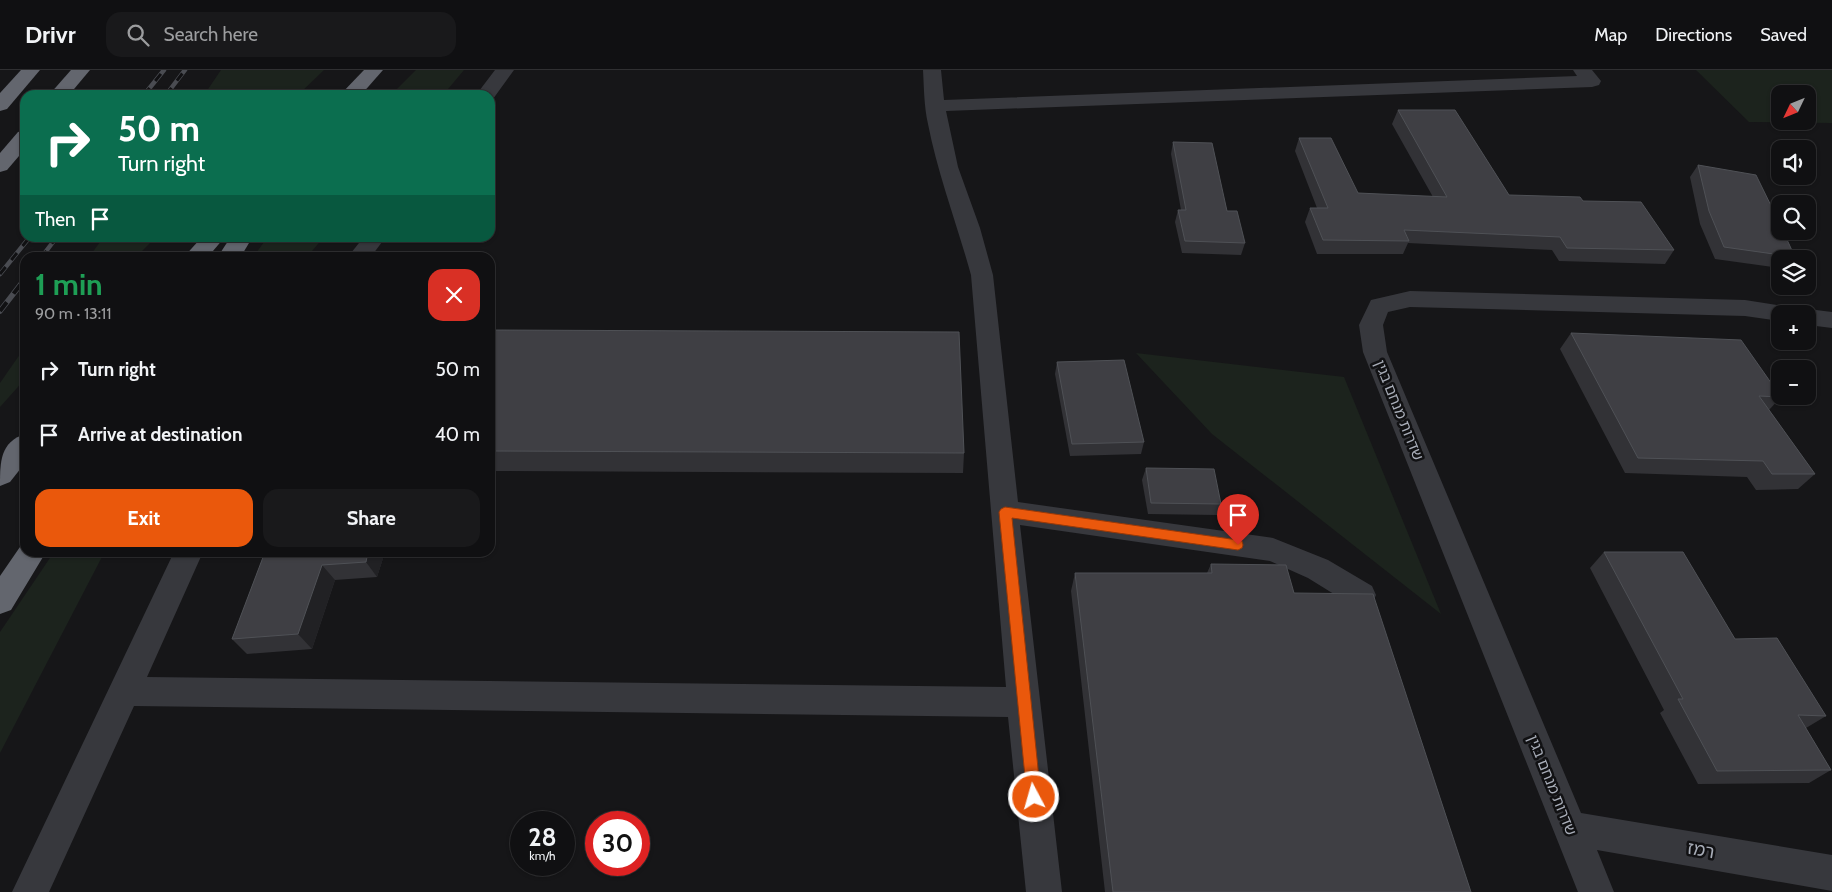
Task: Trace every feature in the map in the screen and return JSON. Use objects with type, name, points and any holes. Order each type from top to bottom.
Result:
[{"type":"highway","points":[[0,105],[31,70]]},
{"type":"highway","points":[[63,90],[81,70]]},
{"type":"highway","points":[[355,90],[374,70]]},
{"type":"highway","points":[[0,166],[20,142]]},
{"type":"highway","points":[[200,252],[209,242]]},
{"type":"highway","points":[[0,475],[20,450]]},
{"type":"highway","points":[[0,600],[29,557]]},
{"type":"street","points":[[490,90],[505,70]]},
{"type":"street","points":[[932,70],[936,106],[948,167],[969,228],[982,275],[1044,892]]},
{"type":"street","points":[[936,106],[1592,81],[1582,70]]},
{"type":"street","points":[[363,252],[371,242]]},
{"type":"street","name":"שדרות מנחם בגין","points":[[1596,892],[1375,352],[1371,325],[1379,306],[1410,299],[1745,308],[1771,312]]},
{"type":"street","points":[[1816,318],[1832,320]]},
{"type":"street","points":[[1005,512],[1185,536],[1273,550],[1318,569],[1361,595]]},
{"type":"street","points":[[30,892],[186,557]]},
{"type":"street","points":[[123,691],[1024,702]]},
{"type":"street","name":"רמז","points":[[1570,828],[1832,874]]},
{"type":"shaded area","points":[[221,70],[324,70],[303,90],[207,90]]},
{"type":"shaded area","points":[[416,70],[464,70],[447,90],[396,90]]},
{"type":"shaded area","points":[[1696,70],[1832,70],[1832,123],[1816,123],[1816,85],[1771,85],[1771,122],[1749,122]]},
{"type":"shaded area","points":[[100,242],[151,242],[141,252],[93,252]]},
{"type":"shaded area","points":[[264,242],[320,242],[311,252],[257,252]]},
{"type":"shaded area","points":[[1136,353],[1344,377],[1441,614],[1212,434]]},
{"type":"shaded area","points":[[20,354],[20,385],[0,407],[0,383]]},
{"type":"shaded area","points":[[51,557],[102,557],[0,753],[0,632]]},
{"type":"building","points":[[1398,110],[1455,110],[1509,195],[1580,197],[1583,201],[1641,202],[1674,250],[1567,248],[1560,237],[1404,230],[1409,241],[1323,240],[1310,208],[1328,208],[1299,138],[1331,138],[1358,193],[1447,197]]},
{"type":"building","points":[[1173,142],[1212,143],[1227,211],[1237,211],[1245,243],[1185,241],[1178,210],[1186,210]]},
{"type":"building","points":[[1698,165],[1756,175],[1771,206],[1771,240],[1787,240],[1792,250],[1771,250],[1771,254],[1724,247],[1709,211]]},
{"type":"building","points":[[495,330],[959,332],[964,453],[495,451]]},
{"type":"building","points":[[1571,333],[1741,340],[1771,383],[1771,397],[1759,396],[1815,474],[1772,474],[1763,461],[1638,458]]},
{"type":"building","points":[[1124,360],[1144,442],[1072,444],[1057,362]]},
{"type":"building","points":[[1146,468],[1214,469],[1221,504],[1151,503]]},
{"type":"building","points":[[1604,552],[1683,552],[1735,639],[1777,638],[1826,716],[1798,715],[1831,770],[1717,771],[1678,699],[1683,699]]},
{"type":"building","points":[[263,557],[367,557],[366,562],[322,565],[298,634],[232,639]]},
{"type":"building","points":[[1211,564],[1286,565],[1294,593],[1373,594],[1471,892],[1113,892],[1075,573],[1212,573]]},
{"type":"railway","points":[[148,90],[164,70]]},
{"type":"railway","points":[[170,90],[185,70]]},
{"type":"railway","points":[[0,274],[26,242]]},
{"type":"railway","points":[[46,252],[53,242]]},
{"type":"railway","points":[[0,311],[20,285]]},
{"type":"route","points":[[1034,797],[1005,512],[1238,545]]}]
